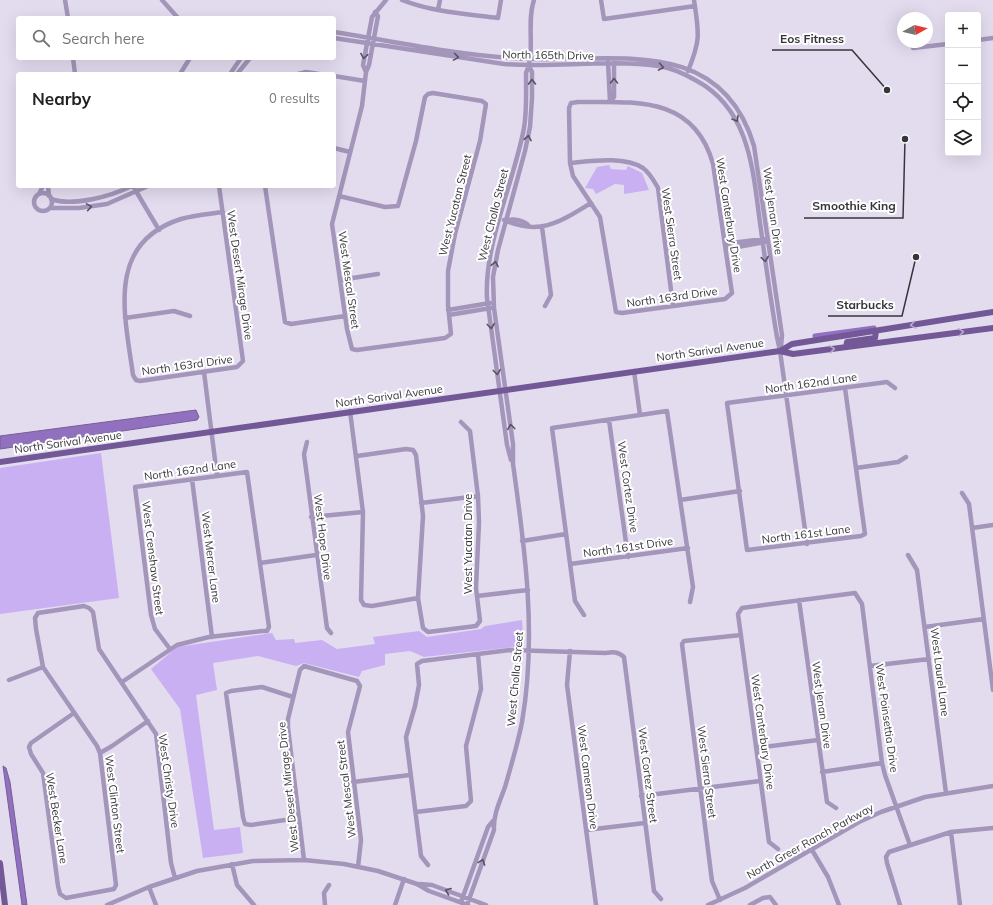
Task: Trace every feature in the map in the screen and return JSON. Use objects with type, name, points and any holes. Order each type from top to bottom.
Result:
[{"type":"main road","name":"North Sarival Avenue","points":[[780,351],[792,344],[993,312]]},
{"type":"main road","name":"North Sarival Avenue","points":[[0,462],[780,351],[793,354],[993,328]]},
{"type":"main road","points":[[846,347],[847,342],[875,338],[876,331]]},
{"type":"main road","points":[[0,863],[5,905]]},
{"type":"street","points":[[65,0],[68,16]]},
{"type":"street","points":[[162,0],[176,16]]},
{"type":"street","name":"West Mescal Street","points":[[366,72],[363,65],[372,17],[386,0]]},
{"type":"street","points":[[402,0],[415,5],[438,10],[498,18],[501,0]]},
{"type":"street","points":[[438,10],[440,0]]},
{"type":"street","name":"West Cholla Street","points":[[503,390],[488,306],[488,267],[524,128],[526,73],[530,60],[530,27],[534,0]]},
{"type":"street","points":[[601,0],[604,19],[695,6]]},
{"type":"street","points":[[686,74],[697,48],[699,36],[694,0]]},
{"type":"street","name":"West Mescal Street","points":[[352,350],[345,316],[332,224],[362,106],[366,72],[369,65],[378,16],[375,12]]},
{"type":"street","name":"North 165th Drive","points":[[336,32],[367,38],[373,42],[482,61],[529,66],[608,61]]},
{"type":"street","name":"North 165th Drive","points":[[336,38],[494,57],[530,60],[608,61],[660,66],[686,74],[711,90]]},
{"type":"street","points":[[981,40],[993,38]]},
{"type":"street","points":[[933,46],[945,44]]},
{"type":"street","points":[[610,102],[614,97],[614,62],[640,59],[660,60],[688,69]]},
{"type":"street","points":[[73,60],[75,72]]},
{"type":"street","points":[[181,72],[189,60]]},
{"type":"street","points":[[232,72],[240,60]]},
{"type":"street","points":[[239,72],[248,60]]},
{"type":"street","points":[[608,61],[610,102]]},
{"type":"street","name":"West Cholla Street","points":[[462,900],[488,827],[493,820],[505,786],[522,722],[529,652],[528,590],[513,464],[507,445],[494,305],[494,270],[530,127],[532,72],[529,66]]},
{"type":"street","name":"West Jenan Drive","points":[[688,69],[715,85],[727,96],[737,110],[751,138],[756,156],[782,335],[780,351]]},
{"type":"street","points":[[336,76],[365,81]]},
{"type":"street","name":"West Jenan Drive","points":[[711,90],[729,108],[746,140],[750,155],[808,544]]},
{"type":"street","name":"West Yucatan Street","points":[[339,196],[378,206],[398,206],[416,141],[425,98],[428,94],[433,93],[482,101],[486,104],[480,142],[454,234],[447,278],[451,334],[445,338],[352,350]]},
{"type":"street","name":"West Canterbury Drive","points":[[570,162],[569,108],[571,103],[610,102],[652,104],[670,109],[686,119],[701,136],[709,150],[726,246],[732,293],[729,297]]},
{"type":"street","points":[[336,148],[350,152]]},
{"type":"street","name":"West Sierra Street","points":[[570,162],[626,161],[644,169],[658,188],[673,306]]},
{"type":"street","points":[[500,219],[506,221],[510,219],[526,222],[529,226],[542,226],[559,222],[591,203],[573,176],[570,162]]},
{"type":"street","points":[[42,188],[39,194],[34,198],[35,207],[42,212],[50,208],[92,207],[118,200],[144,188]]},
{"type":"street","points":[[48,188],[50,208]]},
{"type":"street","points":[[39,194],[45,194],[50,198],[64,202],[89,200],[113,194],[127,188]]},
{"type":"street","points":[[133,188],[160,230]]},
{"type":"street","name":"West Desert Mirage Drive","points":[[219,188],[243,361],[241,365]]},
{"type":"street","points":[[265,188],[285,322],[291,324],[345,316]]},
{"type":"street","name":"North 163rd Drive","points":[[591,203],[600,217],[602,225],[616,312],[622,313],[729,297]]},
{"type":"street","points":[[190,316],[174,311],[125,318],[124,287],[130,265],[134,256],[144,242],[160,230],[181,219],[223,212]]},
{"type":"street","points":[[542,226],[551,295],[545,306]]},
{"type":"street","points":[[726,246],[731,243],[762,238],[768,240]]},
{"type":"street","points":[[726,246],[732,248],[763,244],[768,240]]},
{"type":"street","points":[[340,280],[378,274]]},
{"type":"street","points":[[449,312],[494,305]]},
{"type":"street","name":"North 163rd Drive","points":[[125,318],[133,376],[136,380],[140,381],[204,372],[237,367],[241,365]]},
{"type":"street","points":[[634,371],[640,415]]},
{"type":"street","points":[[204,372],[217,476]]},
{"type":"street","name":"North 162nd Lane","points":[[740,491],[727,403],[887,382],[895,388]]},
{"type":"street","points":[[845,388],[856,468],[898,462],[906,457]]},
{"type":"street","points":[[350,411],[363,512],[361,600],[364,605],[372,606],[418,598],[423,516],[416,455],[413,450],[406,449],[357,456]]},
{"type":"street","points":[[584,615],[575,601],[552,428],[667,411],[693,587],[690,602]]},
{"type":"street","name":"West Cortez Drive","points":[[609,420],[628,557]]},
{"type":"street","name":"West Yucatan Drive","points":[[418,598],[423,628],[428,632],[476,626],[480,621],[476,588],[479,522],[478,496],[470,431],[461,422]]},
{"type":"street","name":"West Hope Drive","points":[[307,442],[304,454],[311,517],[327,628],[331,633]]},
{"type":"street","name":"North 161st Lane","points":[[740,491],[747,550],[808,544],[861,536],[865,534],[856,468]]},
{"type":"street","name":"North 162nd Lane","points":[[135,487],[247,472],[260,563]]},
{"type":"street","name":"West Mercer Lane","points":[[192,479],[212,637]]},
{"type":"street","name":"West Crenshaw Street","points":[[135,487],[151,616],[155,628],[170,649]]},
{"type":"street","points":[[680,500],[740,491]]},
{"type":"street","points":[[962,493],[968,504],[972,528],[992,672],[993,690]]},
{"type":"street","points":[[422,503],[478,496]]},
{"type":"street","points":[[311,517],[363,512]]},
{"type":"street","points":[[972,528],[993,525]]},
{"type":"street","points":[[522,541],[566,534]]},
{"type":"street","name":"North 161st Drive","points":[[570,564],[688,548]]},
{"type":"street","points":[[122,682],[170,649],[186,642],[267,630],[269,627],[260,563],[316,555]]},
{"type":"street","name":"West Laurel Lane","points":[[908,555],[917,570],[946,793]]},
{"type":"street","points":[[477,596],[528,590]]},
{"type":"street","name":"West Poinsettia Drive","points":[[799,600],[854,593],[862,604],[882,763],[910,845]]},
{"type":"street","name":"West Jenan Drive","points":[[799,600],[827,802],[836,808]]},
{"type":"street","name":"West Canterbury Drive","points":[[778,849],[769,842],[738,614],[742,608],[799,600]]},
{"type":"street","name":"West Christy Drive","points":[[35,618],[38,613],[84,606],[93,612],[99,649],[156,734],[171,863],[175,878]]},
{"type":"street","name":"West Clinton Street","points":[[35,618],[43,667],[100,753],[116,885],[114,889]]},
{"type":"street","points":[[925,627],[984,619]]},
{"type":"street","name":"West Sierra Street","points":[[720,900],[712,880],[682,644],[684,641],[741,636]]},
{"type":"street","points":[[428,865],[421,856],[406,737],[419,686],[417,664],[422,661],[510,650],[529,652],[570,651]]},
{"type":"street","name":"West Cortez Street","points":[[570,651],[620,653],[624,657],[654,891],[661,899]]},
{"type":"street","name":"West Cameron Drive","points":[[570,651],[567,685],[596,905]]},
{"type":"street","points":[[416,812],[469,804],[471,801],[466,746],[481,689],[478,654]]},
{"type":"street","points":[[870,666],[929,659]]},
{"type":"street","name":"West Mescal Street","points":[[304,666],[357,681],[360,686],[348,732],[361,840],[358,867]]},
{"type":"street","name":"West Desert Mirage Drive","points":[[304,666],[300,670],[288,719],[304,860]]},
{"type":"street","points":[[9,680],[43,667]]},
{"type":"street","points":[[293,697],[262,687],[226,693],[245,824],[251,825],[299,818]]},
{"type":"street","name":"West Becker Lane","points":[[74,713],[31,743],[29,747],[31,754],[44,773],[60,894],[66,898],[114,889]]},
{"type":"street","points":[[100,753],[148,721]]},
{"type":"street","points":[[756,748],[818,740]]},
{"type":"street","points":[[822,772],[882,763]]},
{"type":"street","points":[[353,782],[410,775]]},
{"type":"street","points":[[641,796],[760,781]]},
{"type":"street","name":"North Greer Ranch Parkway","points":[[708,905],[745,888],[859,822],[896,806],[946,793],[993,786]]},
{"type":"street","name":"West Cholla Street","points":[[468,905],[494,830],[493,820]]},
{"type":"street","points":[[586,830],[645,823]]},
{"type":"street","points":[[900,905],[886,856],[889,852],[951,832],[993,828]]},
{"type":"street","points":[[951,832],[960,905]]},
{"type":"street","points":[[812,850],[828,877],[839,905]]},
{"type":"street","points":[[107,905],[175,878],[232,864],[253,861],[304,860],[358,867],[404,879],[417,884],[432,885],[462,900],[468,905]]},
{"type":"street","points":[[232,864],[236,885],[254,905]]},
{"type":"street","points":[[395,905],[404,879]]},
{"type":"street","points":[[325,905],[324,893],[329,885]]},
{"type":"street","points":[[149,888],[156,905]]},
{"type":"street","points":[[750,905],[762,898],[770,897],[776,905]]},
{"type":"street","points":[[462,900],[469,899],[486,905]]},
{"type":"shaded area","points":[[609,165],[611,169],[626,170],[628,166],[642,173],[649,190],[624,194],[624,185],[615,184],[596,194],[593,189],[585,188],[597,167]]},
{"type":"shaded area","points":[[196,410],[199,417],[197,420],[0,449],[0,436]]},
{"type":"shaded area","points":[[101,453],[119,598],[0,614],[0,468]]},
{"type":"shaded area","points":[[522,620],[524,646],[424,657],[410,651],[385,654],[385,665],[362,671],[359,677],[304,663],[296,666],[258,656],[213,663],[217,690],[196,695],[214,830],[240,827],[243,853],[203,858],[180,709],[151,669],[177,647],[272,633],[276,640],[294,639],[295,643],[322,640],[337,649],[375,644],[373,637],[419,631],[427,637],[481,629],[485,626]]},
{"type":"shaded area","points":[[3,766],[6,768],[10,782],[27,905],[22,905]]},
{"type":"waterway","points":[[815,336],[874,328]]},
{"type":"place","name":"Eos Fitness","points":[[887,90]]},
{"type":"place","name":"Smoothie King","points":[[905,139]]},
{"type":"place","name":"Starbucks","points":[[916,257]]}]
